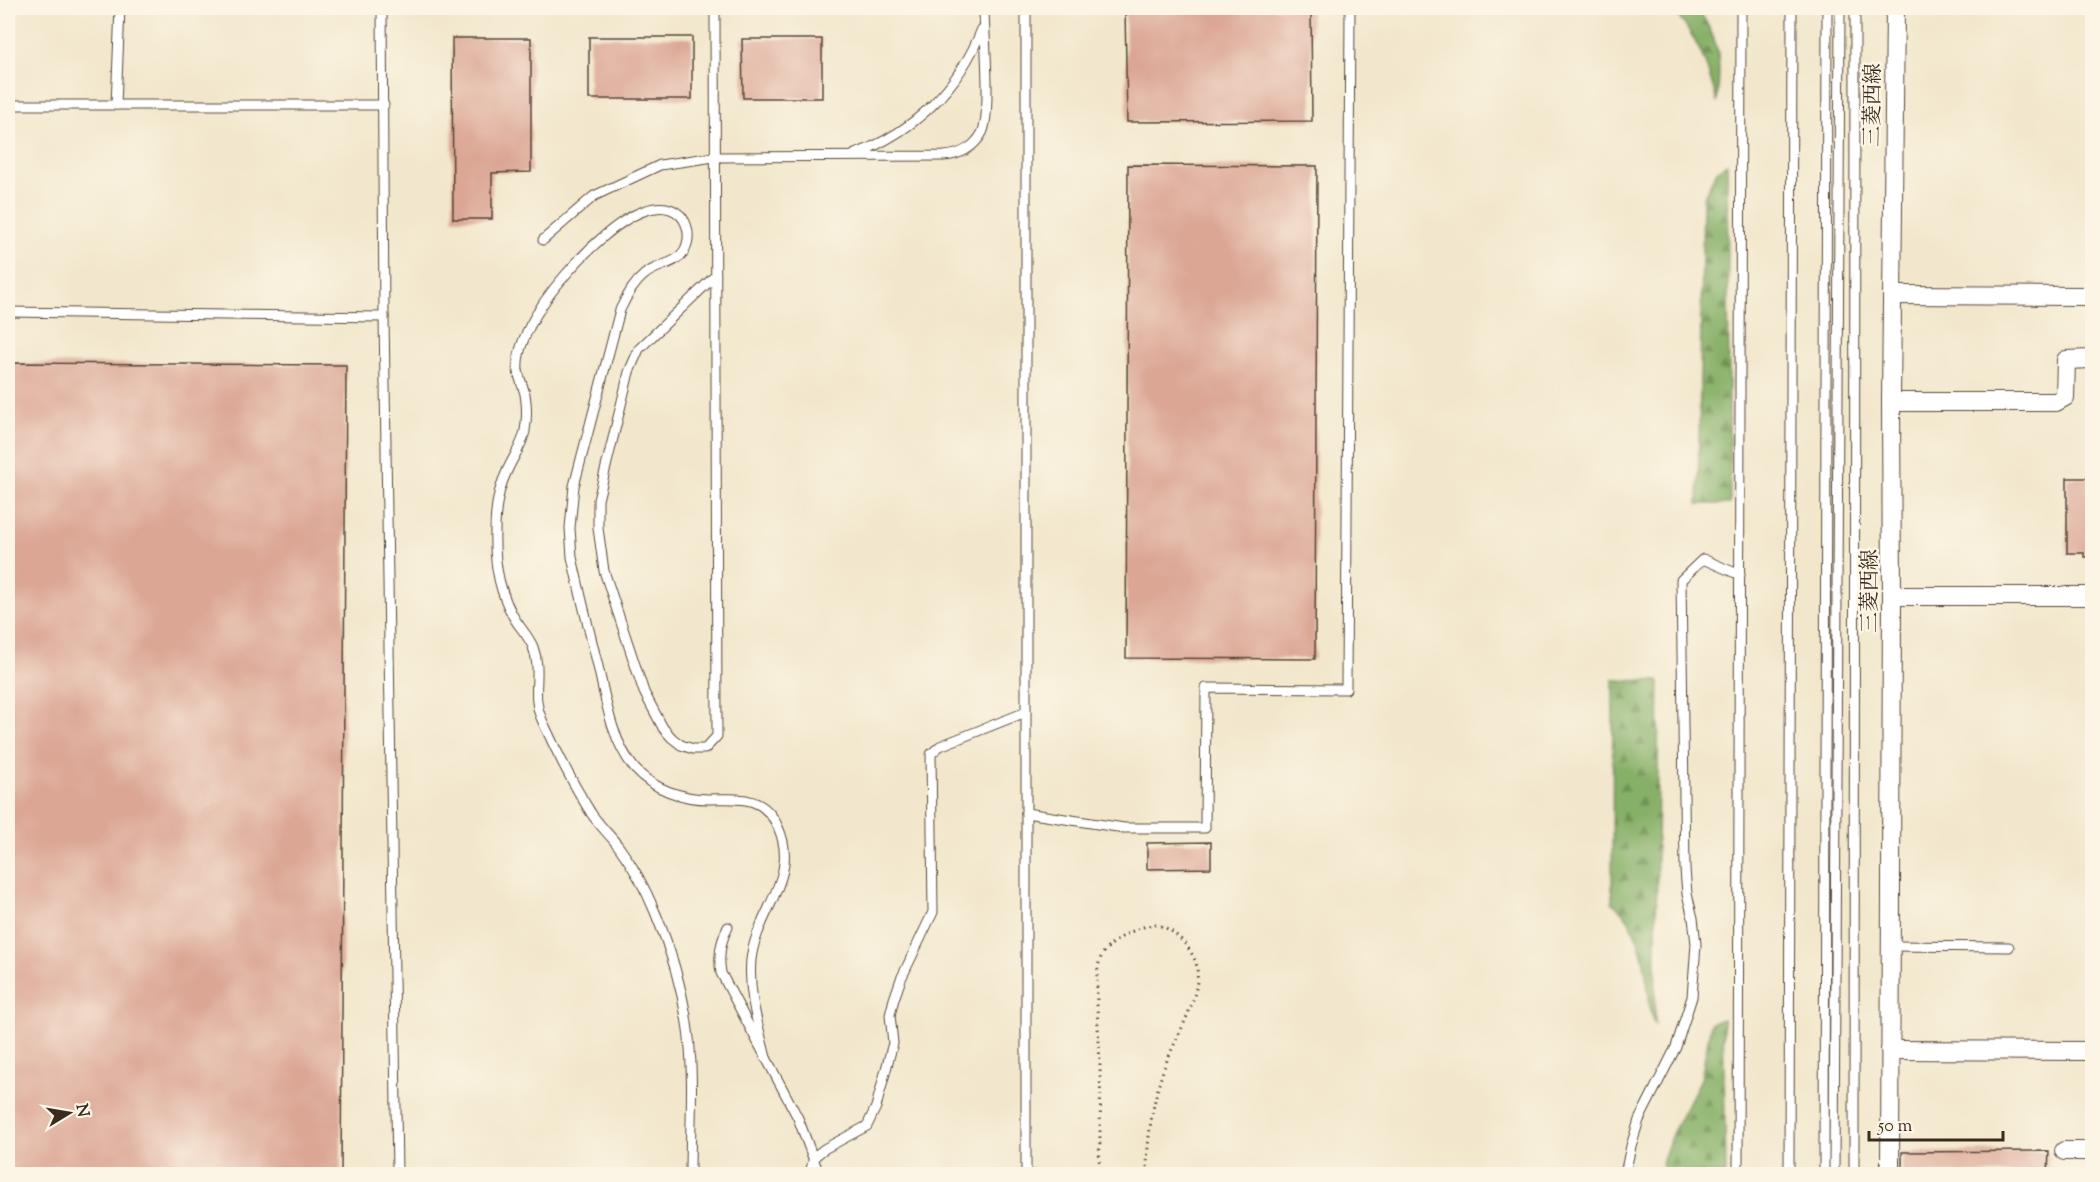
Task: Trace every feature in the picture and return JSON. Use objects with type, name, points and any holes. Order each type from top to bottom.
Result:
[{"type":"street","name":"三菱西線","points":[[1890,1174],[1891,402],[1895,8]]},
{"type":"street","points":[[1892,295],[2092,296]]},
{"type":"street","points":[[1891,402],[2056,402],[2065,397],[2066,360],[2092,359]]},
{"type":"street","points":[[1892,596],[2092,596]]},
{"type":"street","points":[[1890,1050],[2092,1051]]},
{"type":"street","points":[[2064,1151],[2092,1151]]},
{"type":"lane","points":[[116,105],[120,8]]},
{"type":"lane","points":[[382,8],[384,317],[397,1174]]},
{"type":"lane","points":[[715,8],[714,157],[716,275],[717,736],[705,749],[693,749],[681,745],[663,728],[644,692],[603,571],[598,528],[598,500],[628,372],[639,349],[716,275]]},
{"type":"lane","points":[[543,240],[594,196],[660,165],[714,157],[944,156],[959,154],[972,146],[981,134],[986,119],[984,8]]},
{"type":"lane","points":[[1026,8],[1026,1174]]},
{"type":"lane","points":[[1026,813],[1124,828],[1205,828],[1206,688],[1346,689],[1350,8]]},
{"type":"lane","points":[[1738,1174],[1742,8]]},
{"type":"lane","points":[[1789,1174],[1791,8]]},
{"type":"lane","points":[[1824,1174],[1827,8]]},
{"type":"lane","points":[[1834,1174],[1840,8]]},
{"type":"lane","points":[[1854,1174],[1855,8]]},
{"type":"lane","points":[[850,156],[886,141],[933,106],[963,68],[984,24]]},
{"type":"lane","points":[[8,105],[384,105]]},
{"type":"lane","points":[[690,1174],[689,1039],[682,995],[671,952],[655,911],[634,871],[619,847],[589,810],[541,719],[535,700],[538,679],[536,656],[531,642],[514,619],[504,595],[497,567],[494,539],[496,510],[503,482],[520,446],[525,429],[526,402],[519,377],[518,362],[532,323],[562,277],[587,249],[621,224],[643,212],[660,208],[672,210],[681,216],[687,227],[688,243],[677,260],[651,270],[640,279],[628,294],[620,310],[574,486],[570,521],[572,557],[613,726],[629,760],[653,784],[663,789],[708,799],[728,797],[748,799],[766,809],[781,833],[785,860],[782,879],[757,932],[751,959],[750,990],[766,1058]]},
{"type":"lane","points":[[8,312],[384,317]]},
{"type":"lane","points":[[1625,1174],[1639,1120],[1671,1060],[1681,1035],[1690,1003],[1695,970],[1695,931],[1687,894],[1685,868],[1681,580],[1703,559],[1740,575]]},
{"type":"lane","points":[[810,1174],[814,1157],[824,1149],[867,1126],[876,1107],[893,1043],[890,1014],[894,999],[933,912],[931,754],[940,747],[1026,712]]},
{"type":"lane","points":[[728,927],[720,944],[721,973],[798,1118],[819,1174]]},
{"type":"lane","points":[[1890,946],[2009,947]]},
{"type":"path","points":[[1099,1174],[1100,1070],[1096,976],[1102,954],[1114,941],[1133,931],[1156,925],[1175,933],[1192,952],[1197,968],[1197,985],[1163,1069],[1156,1093],[1150,1124],[1147,1174]]},
{"type":"green space","points":[[1670,8],[1697,8],[1711,31],[1719,64],[1717,102],[1700,51],[1687,29]]},
{"type":"green space","points":[[1727,164],[1730,504],[1698,504],[1703,198],[1717,171]]},
{"type":"green space","points":[[1613,680],[1659,681],[1655,1024],[1651,1014],[1640,945],[1629,921],[1612,903]]},
{"type":"green space","points":[[1723,1019],[1726,1174],[1661,1174],[1672,1134],[1701,1079],[1711,1023]]},
{"type":"building","points":[[1125,8],[1311,8],[1312,121],[1127,122]]},
{"type":"building","points":[[589,37],[692,37],[692,99],[589,99]]},
{"type":"building","points":[[452,38],[531,38],[531,172],[492,173],[492,219],[453,219]]},
{"type":"building","points":[[742,39],[822,39],[822,98],[743,98]]},
{"type":"building","points":[[1128,165],[1317,166],[1315,659],[1126,658]]},
{"type":"building","points":[[8,363],[346,365],[341,1174],[8,1174]]},
{"type":"building","points":[[2067,478],[2092,478],[2092,557],[2084,557],[2084,553],[2067,553]]},
{"type":"building","points":[[1211,842],[1211,868],[1147,869],[1147,843]]},
{"type":"building","points":[[2049,1151],[2048,1174],[1902,1174],[1902,1152]]}]
